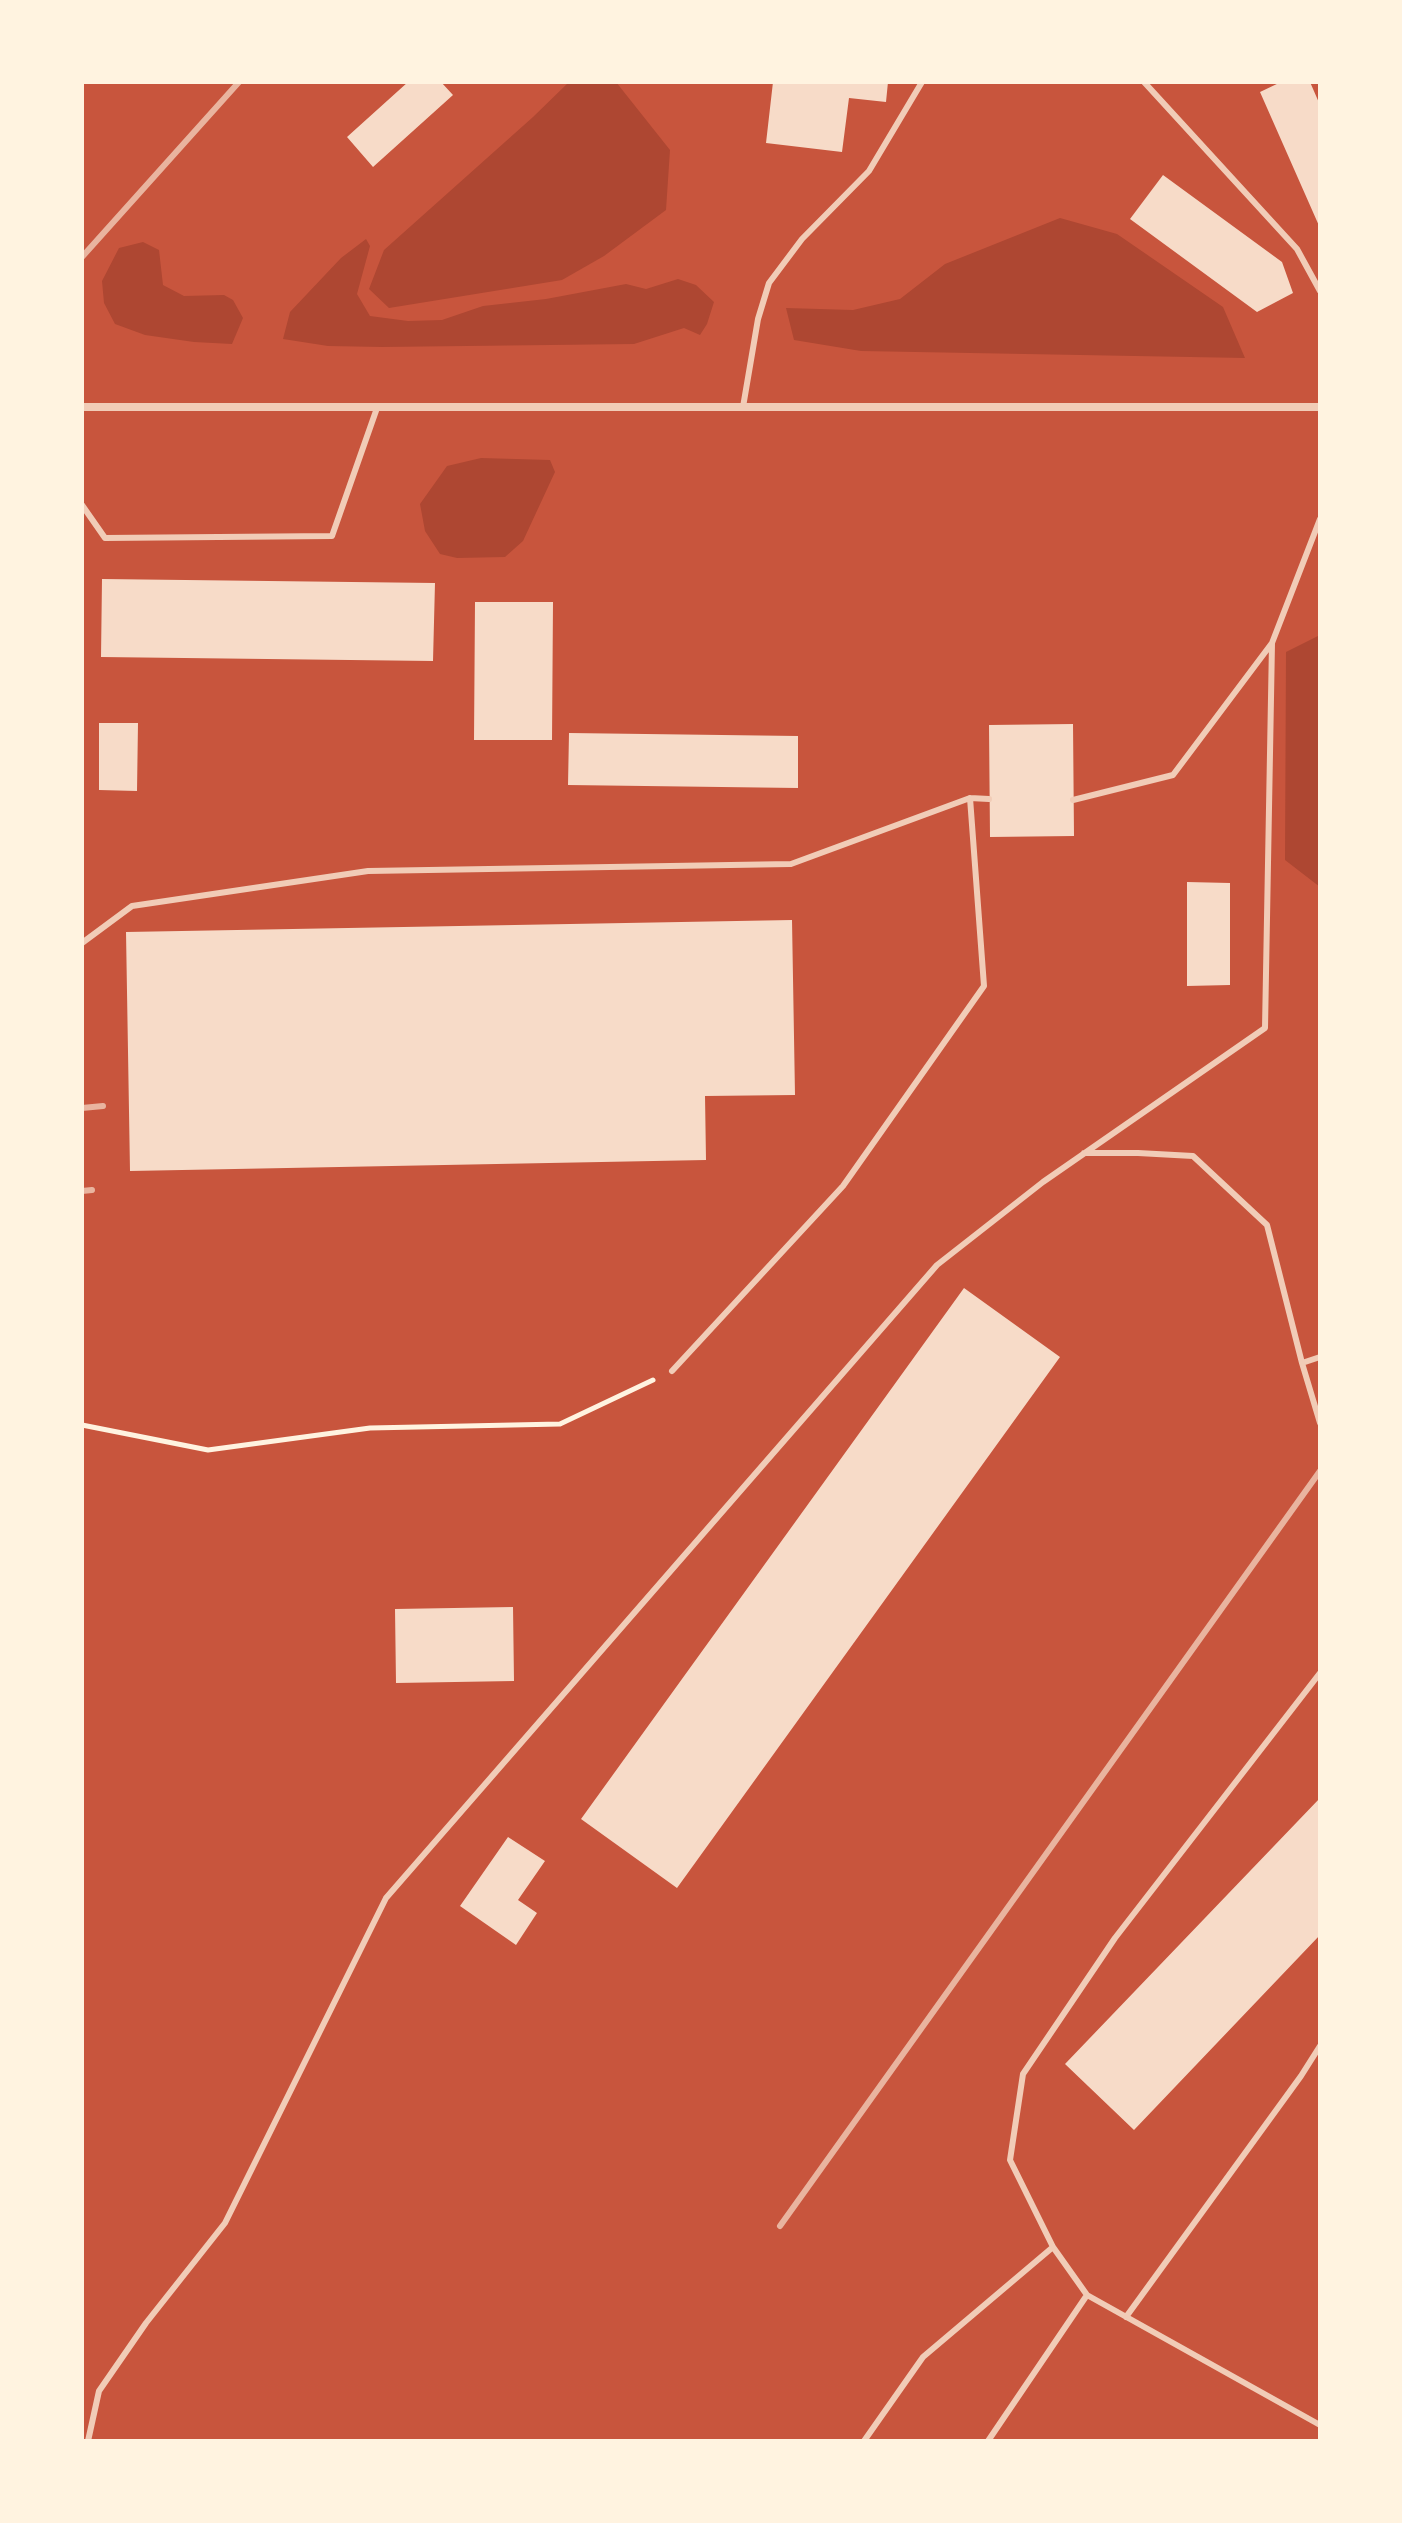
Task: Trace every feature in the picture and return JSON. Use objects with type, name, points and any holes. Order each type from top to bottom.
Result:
[{"type":"street","points":[[82,407],[1320,407]]},
{"type":"lane","points":[[743,407],[758,319],[769,283],[802,239],[869,171],[922,82]]},
{"type":"lane","points":[[1144,82],[1297,249],[1320,291]]},
{"type":"lane","points":[[82,505],[105,538],[332,536],[377,408]]},
{"type":"lane","points":[[1073,800],[1173,775],[1272,643],[1320,519]]},
{"type":"lane","points":[[88,2441],[99,2391],[146,2323],[225,2223],[386,1898],[937,1265],[1043,1182],[1265,1028],[1272,643]]},
{"type":"lane","points":[[672,1371],[843,1186],[984,986],[970,798]]},
{"type":"lane","points":[[82,943],[132,906],[368,871],[791,864],[970,798],[989,799]]},
{"type":"lane","points":[[1084,1153],[1193,1156],[1267,1225],[1320,1423]]},
{"type":"lane","points":[[1302,1363],[1320,1357]]},
{"type":"lane","points":[[1320,1673],[1115,1938],[1023,2074],[1010,2160],[1053,2247],[1087,2295],[1320,2425]]},
{"type":"lane","points":[[1126,2317],[1320,2046]]},
{"type":"lane","points":[[864,2441],[923,2357],[1053,2247]]},
{"type":"lane","points":[[988,2441],[1087,2295]]},
{"type":"path","points":[[82,1425],[208,1450],[370,1428],[560,1424],[672,1371]]},
{"type":"shaded area","points":[[569,82],[616,82],[670,150],[666,210],[604,256],[562,280],[389,308],[369,289],[384,250]]},
{"type":"shaded area","points":[[1060,218],[1117,234],[1223,307],[1245,358],[861,351],[794,340],[786,308],[853,310],[900,299],[945,264]]},
{"type":"shaded area","points":[[366,239],[370,246],[357,294],[370,316],[408,321],[442,320],[483,306],[546,299],[626,284],[646,289],[678,279],[696,285],[714,302],[700,335],[684,328],[634,344],[382,347],[328,346],[283,339],[290,312],[341,258]]},
{"type":"shaded area","points":[[143,242],[159,250],[163,285],[184,296],[224,295],[233,300],[243,318],[232,344],[145,335],[115,324],[104,303],[102,281],[119,248]]},
{"type":"shaded area","points":[[481,458],[550,460],[555,472],[523,541],[505,557],[457,558],[440,554],[425,531],[420,504],[447,466]]},
{"type":"shaded area","points":[[1320,635],[1320,887],[1285,860],[1286,652]]},
{"type":"building","points":[[408,82],[441,82],[453,95],[373,167],[347,137]]},
{"type":"building","points":[[773,82],[888,82],[886,102],[849,98],[842,152],[766,143]]},
{"type":"building","points":[[1281,82],[1310,82],[1320,105],[1320,228],[1260,92]]},
{"type":"building","points":[[1163,175],[1282,262],[1293,293],[1257,312],[1130,219]]},
{"type":"building","points":[[102,579],[435,583],[433,661],[101,657]]},
{"type":"building","points":[[475,602],[553,602],[552,740],[474,740]]},
{"type":"building","points":[[99,723],[138,723],[137,791],[99,790]]},
{"type":"building","points":[[1073,724],[1074,836],[990,837],[989,725]]},
{"type":"building","points":[[569,733],[798,736],[798,788],[568,785]]},
{"type":"building","points":[[1187,882],[1230,883],[1230,985],[1187,986]]},
{"type":"building","points":[[792,920],[795,1095],[705,1096],[706,1160],[130,1171],[126,932]]},
{"type":"building","points":[[964,1288],[1060,1357],[677,1888],[581,1819]]},
{"type":"building","points":[[513,1607],[514,1681],[396,1683],[395,1609]]},
{"type":"building","points":[[1320,1798],[1320,1935],[1134,2130],[1065,2064]]},
{"type":"building","points":[[508,1837],[545,1861],[518,1900],[537,1913],[516,1945],[460,1906]]},
{"type":"railway","points":[[82,257],[239,82]]},
{"type":"railway","points":[[82,1108],[103,1106]]},
{"type":"railway","points":[[82,1191],[92,1190]]},
{"type":"railway","points":[[780,2226],[1320,1471]]}]
